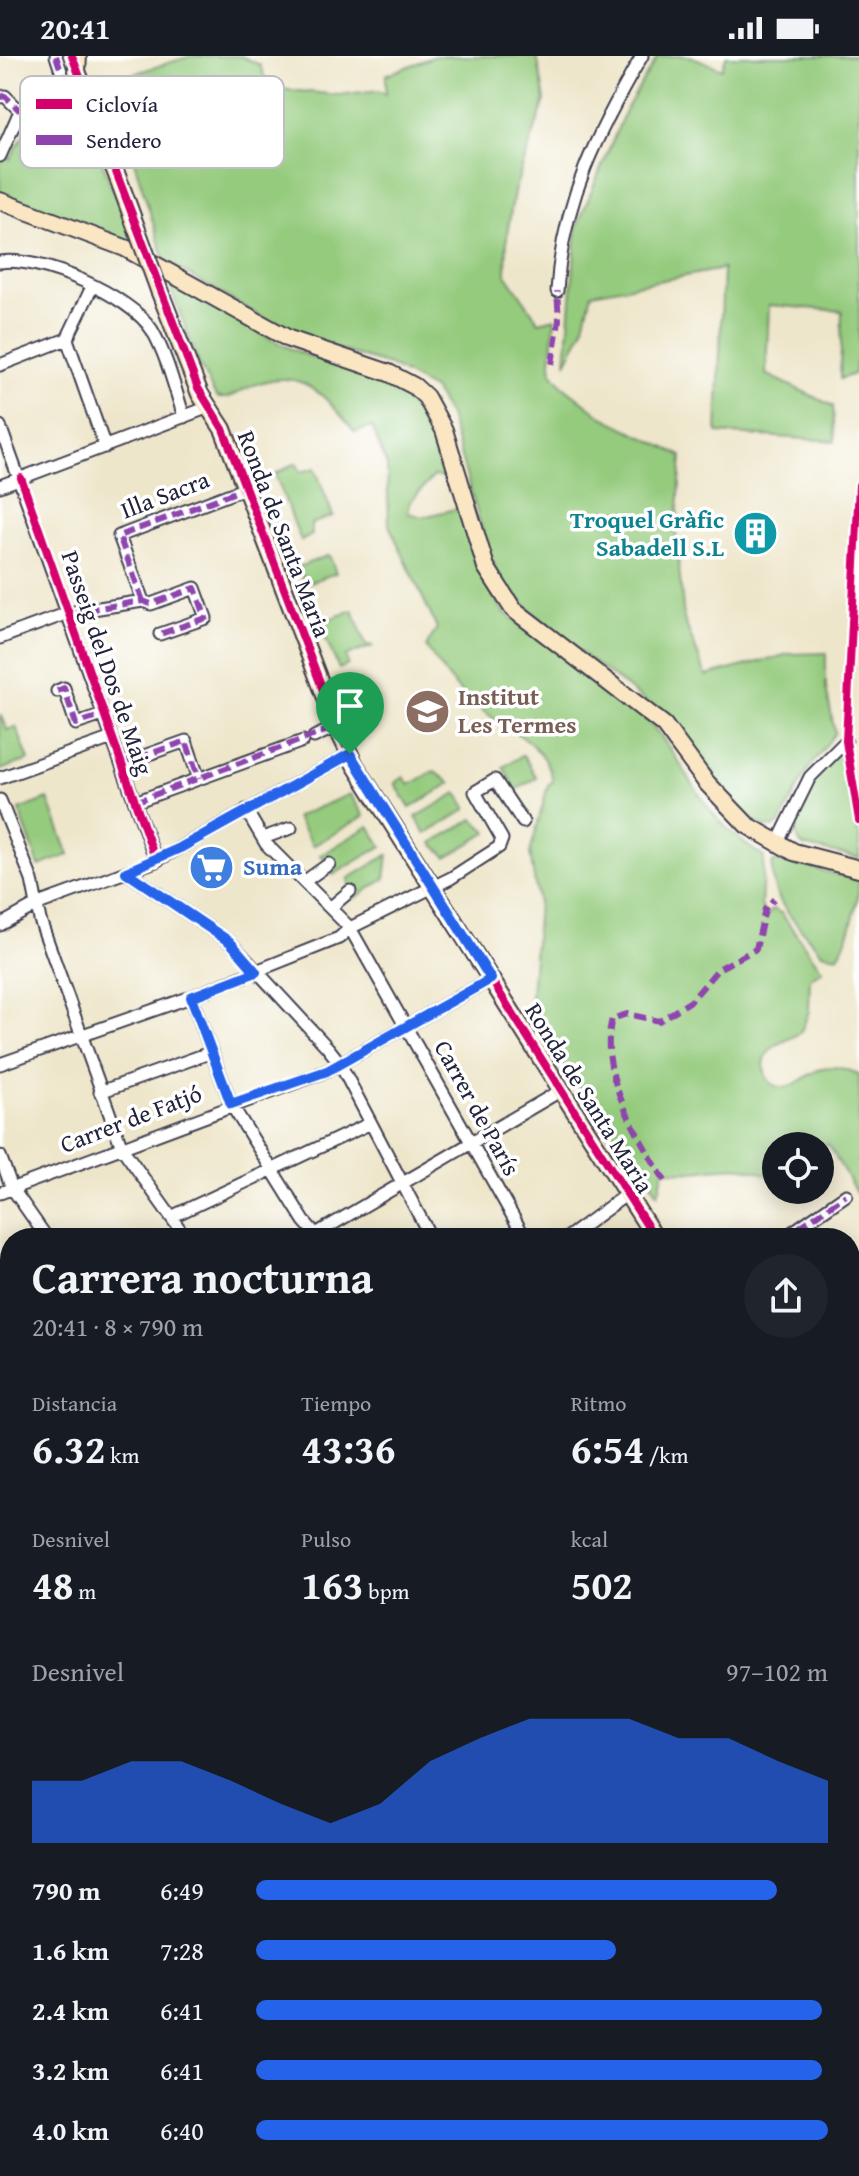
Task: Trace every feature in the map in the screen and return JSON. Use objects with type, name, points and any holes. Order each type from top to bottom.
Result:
[{"type":"street","points":[[56,56],[75,71]]},
{"type":"street","points":[[557,291],[562,233],[573,194],[602,126],[642,56]]},
{"type":"street","points":[[0,97],[13,100],[20,111],[0,156]]},
{"type":"street","name":"Ronda de Santa Maria","points":[[114,168],[159,290],[209,407],[223,429],[336,727],[432,886],[649,1228]]},
{"type":"street","points":[[0,201],[125,248],[263,327],[317,351],[389,373],[414,386],[426,397],[444,430],[486,567],[502,597],[528,624],[664,725],[729,809],[777,844],[832,864],[859,869]]},
{"type":"street","points":[[0,262],[24,261],[43,265],[133,308],[152,331],[184,417]]},
{"type":"street","points":[[0,365],[67,339],[92,287]]},
{"type":"street","points":[[67,339],[105,447]]},
{"type":"street","points":[[0,486],[209,407]]},
{"type":"street","name":"Passeig del Dos de Maig","points":[[0,426],[156,861]]},
{"type":"street","name":"Illa Sacra","points":[[143,601],[119,536],[246,488]]},
{"type":"street","points":[[0,638],[68,613],[143,601],[151,604],[195,588],[206,618],[160,634]]},
{"type":"street","points":[[57,691],[64,688],[76,724],[103,715]]},
{"type":"street","points":[[135,802],[336,727]]},
{"type":"street","points":[[0,778],[112,738]]},
{"type":"street","points":[[121,764],[186,741],[199,779]]},
{"type":"street","points":[[777,844],[810,777],[846,741]]},
{"type":"street","points":[[0,925],[38,904],[156,861],[350,754]]},
{"type":"street","points":[[0,1064],[191,997],[339,938],[350,928],[432,886],[499,847],[502,839],[475,792],[495,780],[523,822]]},
{"type":"street","points":[[0,800],[122,1148],[179,1228]]},
{"type":"street","name":"Carrer de París","points":[[246,810],[263,838],[350,928],[519,1228]]},
{"type":"street","points":[[263,838],[291,828]]},
{"type":"street","points":[[305,881],[329,864]]},
{"type":"street","points":[[126,872],[230,942],[339,1062],[426,1228]]},
{"type":"street","points":[[330,908],[350,891]]},
{"type":"street","name":"Carrer de Fatjó","points":[[0,1193],[231,1104],[327,1071],[491,979]]},
{"type":"street","points":[[191,997],[231,1104],[309,1228]]},
{"type":"street","points":[[100,1092],[212,1052]]},
{"type":"street","points":[[330,1228],[560,1091]]},
{"type":"street","points":[[171,1217],[371,1123]]},
{"type":"street","points":[[0,1156],[12,1188],[40,1228]]},
{"type":"street","points":[[581,1228],[627,1194]]},
{"type":"street","points":[[798,1228],[846,1195]]},
{"type":"green space","points":[[191,56],[241,56],[260,65],[264,76],[126,76]]},
{"type":"green space","points":[[435,56],[537,56],[545,100],[514,192],[507,234],[506,274],[539,322],[555,318],[552,372],[562,385],[603,417],[682,456],[676,537],[684,619],[706,676],[789,654],[826,653],[826,688],[835,733],[807,771],[780,823],[773,828],[762,826],[740,810],[676,725],[558,635],[502,584],[487,547],[449,416],[434,390],[389,365],[314,342],[269,321],[165,261],[136,168],[284,168],[284,90],[339,95],[379,90],[386,94],[386,75]]},
{"type":"green space","points":[[658,56],[690,56],[722,69],[726,56],[859,56],[859,350],[854,374],[840,379],[842,311],[769,305],[766,374],[833,406],[835,441],[717,433],[723,269],[592,293],[583,330],[566,363],[577,226],[625,111]]},
{"type":"green space","points":[[20,142],[20,168],[104,168],[134,244],[0,197],[0,159],[10,159]]},
{"type":"green space","points":[[167,279],[283,345],[315,358],[379,375],[408,390],[419,400],[435,427],[449,478],[434,476],[410,502],[408,513],[423,517],[459,508],[477,568],[504,612],[644,717],[711,811],[732,833],[764,857],[761,905],[766,917],[773,909],[781,913],[822,970],[810,978],[809,1011],[801,1032],[768,1053],[764,1067],[769,1081],[781,1087],[795,1084],[829,1067],[859,1074],[859,1197],[834,1154],[834,1132],[762,1132],[762,1173],[731,1167],[664,1170],[658,1194],[638,1161],[624,1158],[539,1026],[531,996],[538,903],[530,853],[548,785],[553,781],[542,756],[533,746],[464,695],[426,647],[437,628],[389,525],[387,466],[372,427],[355,432],[320,394],[295,380],[264,381],[228,398],[216,397],[200,366]]},
{"type":"green space","points":[[296,463],[301,472],[315,468],[333,516],[311,524],[312,535],[301,541],[275,474]]},
{"type":"green space","points":[[329,555],[336,573],[305,584],[298,567]]},
{"type":"green space","points":[[353,610],[366,645],[373,646],[346,656],[348,665],[339,669],[319,623]]},
{"type":"green space","points":[[0,714],[7,730],[16,727],[29,760],[0,770]]},
{"type":"green space","points":[[835,751],[845,759],[859,837],[859,858],[803,846],[797,836],[796,824],[804,797]]},
{"type":"green space","points":[[523,755],[537,778],[512,792],[509,789],[514,785],[503,767]]},
{"type":"green space","points":[[434,771],[451,783],[410,808],[395,783],[404,777],[410,785]]},
{"type":"green space","points":[[457,793],[467,809],[426,834],[416,817]]},
{"type":"green space","points":[[350,794],[364,816],[313,846],[296,817]]},
{"type":"green space","points":[[48,799],[69,855],[39,866],[19,810]]},
{"type":"green space","points":[[473,819],[488,832],[447,857],[432,843]]},
{"type":"green space","points":[[369,826],[382,846],[333,875],[321,855]]},
{"type":"green space","points":[[388,855],[385,879],[353,899],[348,879]]},
{"type":"green space","points":[[783,861],[859,880],[853,919],[838,956],[822,953],[780,900],[772,875],[773,862]]},
{"type":"marked path","points":[[56,56],[63,76]]},
{"type":"marked path","points":[[0,97],[5,96],[20,111]]},
{"type":"marked path","points":[[552,364],[559,320],[557,291]]},
{"type":"marked path","points":[[143,601],[119,536],[246,488]]},
{"type":"marked path","points":[[68,613],[143,601],[151,604],[195,588],[206,618],[160,634]]},
{"type":"marked path","points":[[57,691],[64,688],[76,724],[103,715]]},
{"type":"marked path","points":[[135,802],[336,727]]},
{"type":"marked path","points":[[121,764],[186,741],[199,779]]},
{"type":"marked path","points":[[665,1181],[632,1124],[615,1082],[610,1061],[612,1019],[627,1014],[659,1021],[691,1001],[718,969],[756,949],[765,909],[774,899]]},
{"type":"marked path","points":[[798,1228],[846,1195]]},
{"type":"cycle path","points":[[72,56],[80,76]]},
{"type":"cycle path","points":[[115,168],[198,388],[223,429],[339,732],[355,765],[649,1228]]},
{"type":"cycle path","points":[[21,478],[156,861]]},
{"type":"cycle path","points":[[859,485],[846,741],[859,820]]},
{"type":"place","name":"Troquel Gràfic Sabadell S.L","points":[[755,534]]},
{"type":"place","name":"Institut Les Termes","points":[[427,711]]},
{"type":"place","name":"Suma","points":[[212,867]]},
{"type":"route","points":[[350,754],[491,979],[327,1071],[231,1104],[191,997],[256,972],[230,942],[126,872],[156,861],[350,754]]}]
